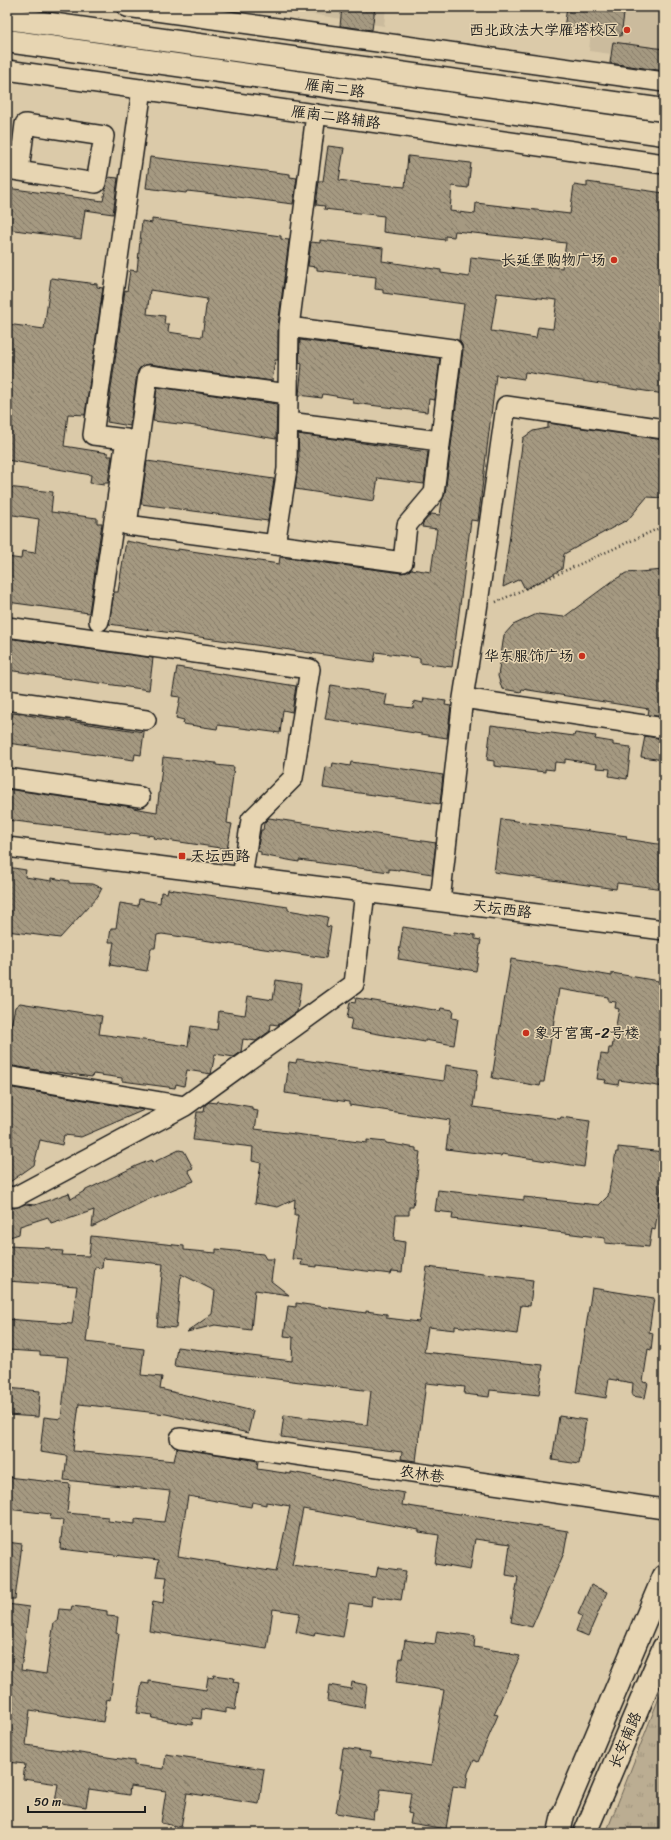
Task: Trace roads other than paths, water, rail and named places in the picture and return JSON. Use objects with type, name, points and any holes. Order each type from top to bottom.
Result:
[{"type":"main road","name":"雁南二路","points":[[7,18],[664,110]]},
{"type":"main road","name":"雁南二路","points":[[7,41],[664,134]]},
{"type":"main road","points":[[559,1827],[664,1576]]},
{"type":"main road","name":"长安南路","points":[[585,1833],[664,1647]]},
{"type":"street","points":[[126,7],[664,82]]},
{"type":"street","name":"雁南二路辅路","points":[[7,70],[664,164]]},
{"type":"street","points":[[99,621],[126,439],[93,435],[142,89]]},
{"type":"street","points":[[275,545],[287,469],[289,327],[316,114]]},
{"type":"street","points":[[25,124],[104,136],[96,183],[13,170],[25,124]]},
{"type":"street","points":[[288,394],[148,375],[127,525],[403,562],[407,525],[434,493],[452,349],[289,327]]},
{"type":"street","points":[[440,900],[463,698],[506,406],[664,429]]},
{"type":"street","points":[[288,422],[440,441]]},
{"type":"street","points":[[7,628],[310,669],[292,778],[251,820],[242,876]]},
{"type":"street","points":[[463,698],[664,728]]},
{"type":"street","points":[[7,700],[146,720]]},
{"type":"street","points":[[7,778],[140,797]]},
{"type":"street","name":"天坛西路","points":[[7,848],[440,900],[664,930]]},
{"type":"street","points":[[7,1196],[15,1197],[185,1106],[354,984],[365,892]]},
{"type":"street","points":[[7,1076],[185,1106]]},
{"type":"street","name":"农林巷","points":[[180,1438],[664,1509]]},
{"type":"place","name":"西北政法大学雁塔校区","points":[[627,30]]},
{"type":"place","name":"长延堡购物广场","points":[[614,260]]},
{"type":"place","name":"华东服饰广场","points":[[582,656]]},
{"type":"place","name":"天坛西路","points":[[182,856]]},
{"type":"place","name":"象牙宫寓-2号楼","points":[[526,1033]]}]
